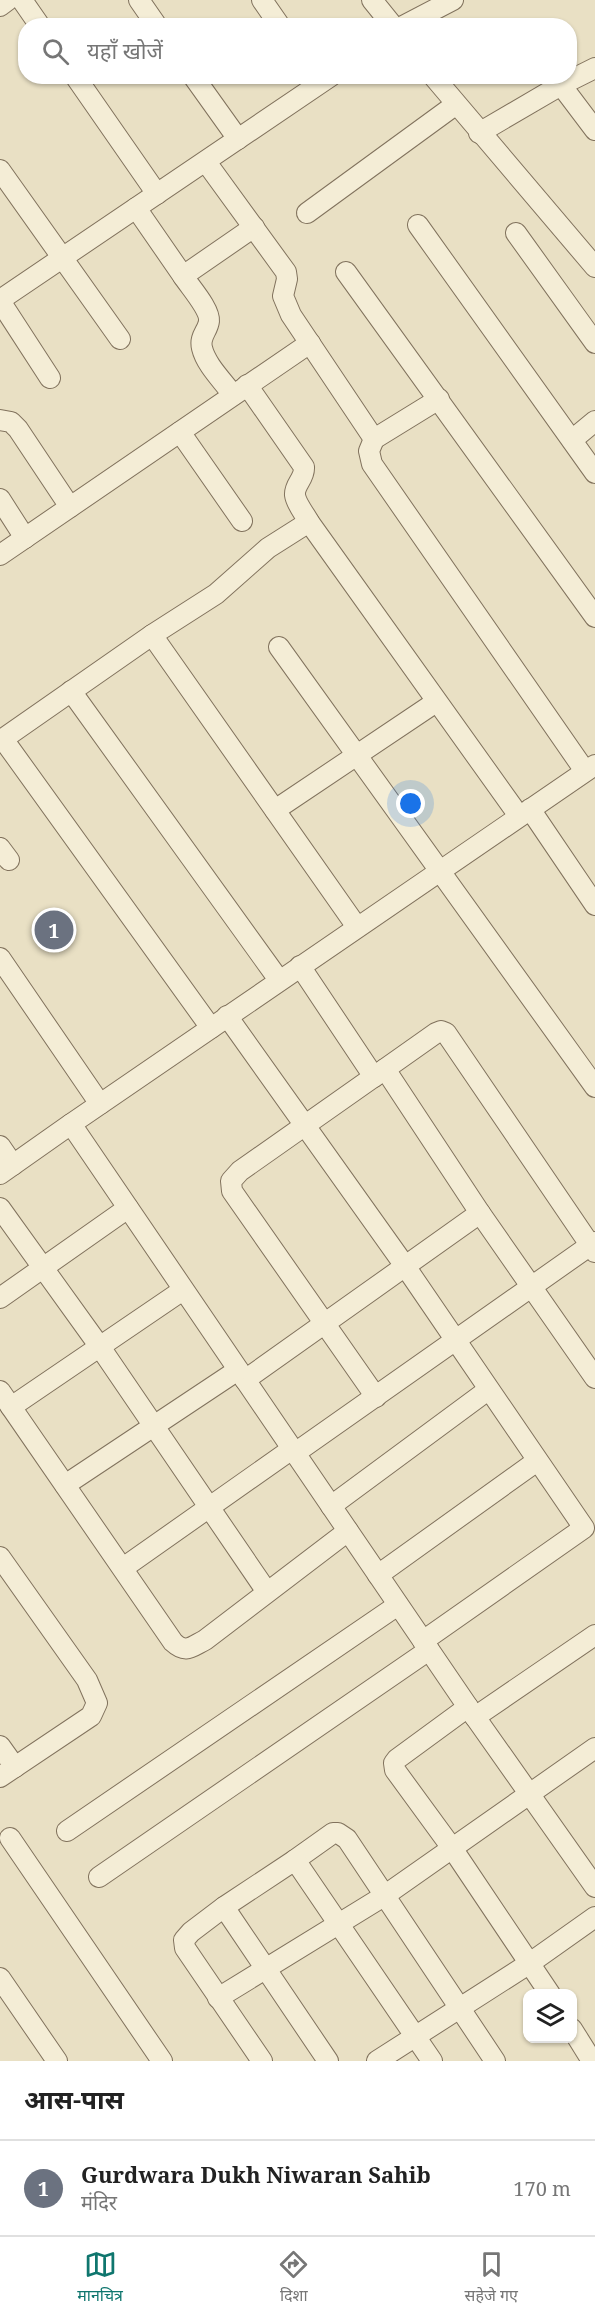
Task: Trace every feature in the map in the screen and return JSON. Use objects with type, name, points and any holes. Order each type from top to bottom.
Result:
[{"type":"street","points":[[0,6],[8,0]]},
{"type":"street","points":[[22,0],[34,18]]},
{"type":"street","points":[[139,0],[151,18]]},
{"type":"street","points":[[262,0],[274,18]]},
{"type":"street","points":[[372,0],[387,18]]},
{"type":"street","points":[[418,18],[453,0]]},
{"type":"street","points":[[577,78],[595,68]]},
{"type":"street","points":[[81,84],[157,194]]},
{"type":"street","points":[[199,84],[238,139]]},
{"type":"street","points":[[50,378],[0,300],[206,162],[316,84]]},
{"type":"street","points":[[439,84],[595,267]]},
{"type":"street","points":[[479,133],[565,84]]},
{"type":"street","points":[[561,86],[595,130]]},
{"type":"street","points":[[307,213],[455,105]]},
{"type":"street","points":[[206,162],[286,272],[284,300],[291,315],[374,439]]},
{"type":"street","points":[[0,170],[120,339]]},
{"type":"street","points":[[136,208],[205,307],[209,318],[201,338],[203,351],[240,390],[304,467],[304,477],[295,493],[309,522],[436,702],[525,812],[595,905]]},
{"type":"street","points":[[418,225],[595,472]]},
{"type":"street","points":[[183,276],[254,227]]},
{"type":"street","points":[[516,233],[595,343]]},
{"type":"street","points":[[346,272],[595,617]]},
{"type":"street","points":[[0,555],[310,344]]},
{"type":"street","points":[[0,1146],[6,1169],[590,768],[372,464],[369,451],[374,439],[439,399]]},
{"type":"street","points":[[0,420],[11,422],[18,429],[70,507]]},
{"type":"street","points":[[572,440],[595,422]]},
{"type":"street","points":[[180,432],[242,520]]},
{"type":"street","points":[[0,498],[25,538]]},
{"type":"street","points":[[211,1028],[1,740],[152,635],[216,594],[268,548],[309,522]]},
{"type":"street","points":[[152,635],[357,927]]},
{"type":"street","points":[[279,647],[595,1087]]},
{"type":"street","points":[[71,691],[279,980]]},
{"type":"street","points":[[275,810],[436,702]]},
{"type":"street","points":[[0,958],[100,1104]]},
{"type":"street","points":[[300,966],[380,1073],[595,1378]]},
{"type":"street","points":[[99,1877],[426,1646],[589,1525],[537,1461],[405,1266],[227,1016]]},
{"type":"street","points":[[123,1568],[209,1507],[376,1396],[532,1287],[594,1247],[446,1033],[441,1031],[240,1171],[231,1181],[232,1191],[376,1396]]},
{"type":"street","points":[[71,1124],[471,1712],[529,1794],[589,1864],[595,1887]]},
{"type":"street","points":[[0,1208],[100,1347],[267,1592]]},
{"type":"street","points":[[0,1299],[128,1208]]},
{"type":"street","points":[[65,1485],[154,1426],[325,1323],[480,1214]]},
{"type":"street","points":[[183,1290],[100,1347],[6,1399],[173,1642],[181,1649],[186,1650],[205,1640],[348,1531]]},
{"type":"street","points":[[331,1506],[488,1390]]},
{"type":"street","points":[[378,1575],[537,1461]]},
{"type":"street","points":[[0,1557],[87,1680],[97,1702],[91,1716],[7,1772],[0,1746]]},
{"type":"street","points":[[67,1831],[398,1605]]},
{"type":"street","points":[[547,1989],[452,1848],[395,1770],[394,1763],[402,1753],[595,1635]]},
{"type":"street","points":[[218,1998],[384,1896],[595,1748]]},
{"type":"street","points":[[262,2061],[185,1948],[184,1940],[190,1932],[225,1907],[333,1833],[338,1833],[347,1839],[495,2061]]},
{"type":"street","points":[[10,1838],[162,2061]]},
{"type":"street","points":[[295,1860],[432,2061]]},
{"type":"street","points":[[225,1907],[328,2061]]},
{"type":"street","points":[[377,2061],[530,1963],[595,1917]]},
{"type":"street","points":[[0,1978],[57,2061]]},
{"type":"street","points":[[577,2036],[592,2061]]},
{"type":"place","name":"Gurdwara Dukh Niwaran Sahib","points":[[54,930]]}]
